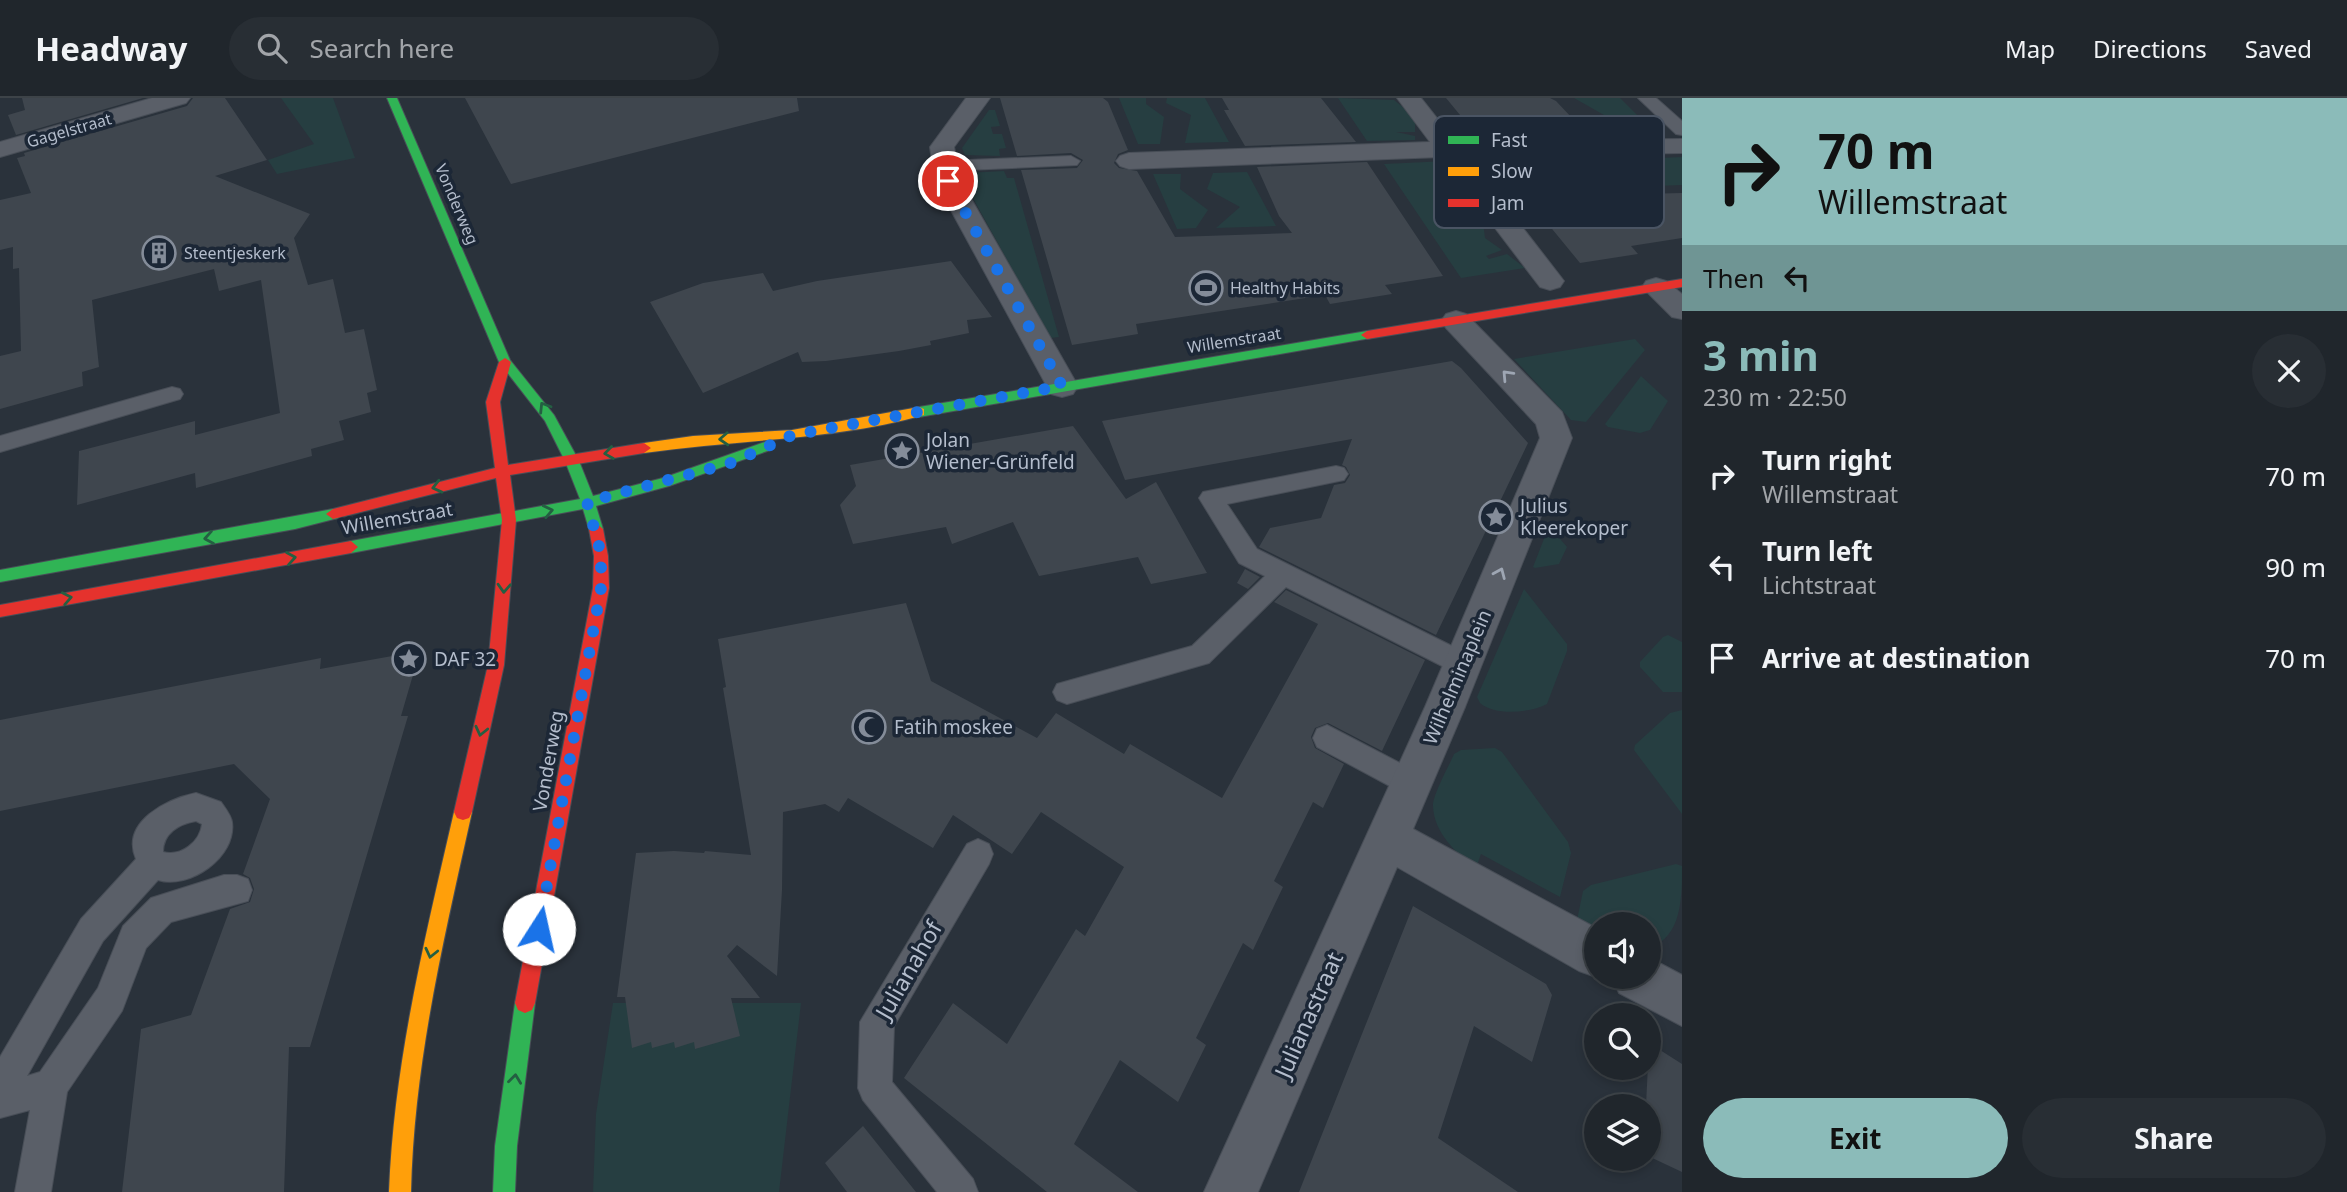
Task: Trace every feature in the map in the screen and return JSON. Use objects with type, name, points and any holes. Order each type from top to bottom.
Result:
[{"type":"street","name":"Gagelstraat","points":[[0,149],[178,98]]},
{"type":"street","name":"Vonderweg","points":[[392,98],[505,362],[534,391],[555,425],[571,459],[587,502],[601,554],[601,588],[524,1009],[506,1146],[504,1192]]},
{"type":"street","points":[[978,98],[942,147],[944,166],[954,191],[1062,386]]},
{"type":"street","points":[[1409,98],[1434,131]]},
{"type":"street","points":[[1664,146],[1682,146]]},
{"type":"street","points":[[1129,160],[1434,149]]},
{"type":"street","points":[[1509,228],[1550,281]]},
{"type":"street","points":[[1669,285],[1682,310]]},
{"type":"street","name":"Willemstraat","points":[[0,576],[295,523],[503,471],[571,459],[692,441],[792,435],[1062,386],[1669,285]]},
{"type":"street","name":"Wilhelminaplein","points":[[1386,838],[1463,664],[1556,438],[1550,421],[1456,321]]},
{"type":"street","points":[[400,1192],[400,1150],[417,1016],[496,665],[509,520],[493,402],[505,362]]},
{"type":"street","name":"Willemstraat","points":[[0,611],[509,520],[731,463],[792,435]]},
{"type":"street","points":[[1386,838],[1584,947]]},
{"type":"street","name":"Julianastraat","points":[[1231,1192],[1386,838]]},
{"type":"street","points":[[1659,989],[1682,1002]]},
{"type":"lane","points":[[1646,98],[1682,131]]},
{"type":"lane","points":[[944,166],[1071,161]]},
{"type":"lane","points":[[1550,281],[1568,302]]},
{"type":"lane","points":[[0,444],[172,394]]},
{"type":"lane","points":[[1336,474],[1211,498],[1248,556],[1463,664]]},
{"type":"lane","points":[[1067,692],[1200,655],[1283,574]]},
{"type":"lane","points":[[1327,738],[1411,783]]},
{"type":"lane","name":"Julianahof","points":[[960,1192],[876,1088],[877,1022],[978,854]]},
{"type":"lane","points":[[0,1090],[92,930],[153,863]]},
{"type":"lane","points":[[33,1192],[51,1086],[110,999],[134,937],[162,909],[224,890],[237,890]]},
{"type":"lane","points":[[0,1101],[51,1086]]},
{"type":"green space","points":[[281,98],[333,98],[355,158],[277,174],[268,160],[314,144]]},
{"type":"green space","points":[[1119,98],[1146,98],[1146,104],[1164,117],[1160,144],[1138,144]]},
{"type":"green space","points":[[1167,98],[1205,98],[1229,142],[1185,143],[1191,115],[1166,103]]},
{"type":"green space","points":[[1338,98],[1394,100],[1415,117],[1415,132],[1396,132],[1415,136],[1415,140],[1367,141]]},
{"type":"green space","points":[[1574,98],[1620,98],[1638,116],[1604,115]]},
{"type":"green space","points":[[989,110],[995,110],[1000,126],[991,127],[993,134],[1002,134],[1006,148],[999,149],[1000,156],[965,155],[962,148]]},
{"type":"green space","points":[[1682,157],[1682,185],[1664,186],[1664,158]]},
{"type":"green space","points":[[1434,162],[1434,228],[1484,228],[1485,238],[1502,250],[1486,256],[1489,259],[1507,254],[1525,268],[1461,278],[1384,164]]},
{"type":"green space","points":[[1004,171],[1007,178],[1014,178],[1059,337],[1050,338],[963,180],[968,173]]},
{"type":"green space","points":[[1247,172],[1276,226],[1216,228],[1240,207],[1207,189],[1213,173]]},
{"type":"green space","points":[[1153,174],[1181,174],[1180,189],[1208,210],[1196,228],[1177,229]]},
{"type":"green space","points":[[1635,339],[1645,350],[1586,422],[1571,420],[1514,359]]},
{"type":"green space","points":[[1641,376],[1668,401],[1650,430],[1640,433],[1608,427],[1605,424]]},
{"type":"green space","points":[[1549,526],[1567,547],[1559,564],[1535,568],[1533,567]]},
{"type":"green space","points":[[1524,589],[1567,644],[1567,651],[1547,704],[1522,711],[1494,710],[1480,703],[1477,697]]},
{"type":"green space","points":[[1668,635],[1682,642],[1682,692],[1663,692],[1640,667],[1640,662]]},
{"type":"green space","points":[[1682,710],[1682,814],[1634,750],[1635,745],[1670,713]]},
{"type":"green space","points":[[1495,748],[1502,752],[1568,842],[1571,853],[1560,897],[1481,854],[1476,868],[1454,849],[1437,825],[1434,801],[1454,754],[1461,750]]},
{"type":"green space","points":[[1676,864],[1682,866],[1678,915],[1674,926],[1661,942],[1661,912],[1584,912],[1584,929],[1576,925],[1583,891],[1591,885]]},
{"type":"green space","points":[[613,1003],[801,1003],[779,1192],[593,1192],[596,1114]]},
{"type":"building","points":[[22,98],[143,98],[16,135],[8,115],[25,110]]},
{"type":"building","points":[[193,98],[225,98],[267,160],[215,176],[310,214],[294,238],[308,285],[333,279],[345,333],[364,329],[377,390],[367,393],[371,412],[339,421],[344,440],[311,449],[312,456],[196,488],[195,473],[77,505],[79,451],[195,421],[195,435],[280,413],[261,280],[219,291],[214,269],[92,300],[99,367],[82,372],[83,386],[0,409],[0,356],[21,351],[19,268],[13,269],[13,247],[0,250],[0,200],[31,193],[17,158],[25,156],[24,153],[187,106]]},
{"type":"building","points":[[465,98],[797,98],[799,111],[511,184]]},
{"type":"building","points":[[1000,98],[1103,98],[1108,102],[1128,150],[1118,154],[1114,163],[1119,168],[1137,171],[1175,237],[1292,233],[1279,216],[1257,167],[1367,162],[1443,276],[1385,285],[1392,294],[1330,304],[1325,295],[1136,324],[1138,334],[1072,345],[1021,170],[1077,168],[1083,160],[1071,153],[1017,156]]},
{"type":"building","points":[[1222,98],[1321,98],[1356,142],[1245,146],[1224,110],[1229,110]]},
{"type":"building","points":[[1446,98],[1550,98],[1570,116],[1461,116]]},
{"type":"building","points":[[1664,193],[1682,193],[1682,238],[1631,246],[1638,254],[1580,263],[1551,228],[1664,228]]},
{"type":"building","points":[[951,261],[992,317],[967,320],[969,333],[930,341],[931,345],[826,361],[802,362],[798,352],[703,393],[650,302],[703,283],[763,273],[773,291],[817,281]]},
{"type":"building","points":[[1452,361],[1528,443],[1436,635],[1259,547],[1270,528],[1321,518],[1334,485],[1345,483],[1350,475],[1342,465],[1352,439],[1125,480],[1102,421]]},
{"type":"building","points":[[1073,426],[1126,499],[1156,482],[1207,573],[1151,584],[1138,557],[1039,576],[1013,522],[952,544],[946,527],[853,544],[840,505],[856,486],[850,465]]},
{"type":"building","points":[[1245,569],[1260,577],[1248,589],[1237,583]]},
{"type":"building","points":[[1286,590],[1425,660],[1382,751],[1328,723],[1315,728],[1311,737],[1315,748],[1344,764],[1323,808],[1313,802],[1274,881],[1283,887],[1253,950],[1243,943],[1196,1038],[1206,1045],[1178,1102],[1120,1060],[1074,1144],[1138,1192],[1047,1192],[904,1078],[953,1003],[1007,1044],[1076,929],[1085,936],[1124,867],[1041,812],[1012,854],[953,815],[933,848],[848,798],[839,812],[825,804],[783,812],[777,976],[737,945],[727,956],[760,998],[731,998],[740,1036],[695,1049],[694,1042],[675,1048],[674,1042],[652,1048],[651,1042],[632,1048],[625,997],[617,997],[636,853],[705,851],[751,855],[723,688],[726,687],[718,639],[906,603],[931,681],[1037,738],[1056,713],[1124,754],[1130,744],[1222,798],[1318,624],[1274,602]]},
{"type":"building","points":[[420,651],[401,716],[408,716],[310,1047],[289,1047],[284,1192],[122,1192],[141,1029],[191,1015],[230,909],[250,902],[254,889],[250,878],[243,874],[270,799],[234,764],[0,811],[0,720],[321,658],[320,669]]},
{"type":"building","points":[[1413,906],[1546,984],[1552,995],[1532,1062],[1474,1026],[1438,1138],[1518,1192],[1299,1192]]},
{"type":"building","points":[[1661,1051],[1682,1064],[1682,1172],[1661,1162],[1661,1094],[1647,1094],[1647,1080],[1661,1080]]},
{"type":"building","points":[[863,1126],[916,1192],[847,1192],[825,1163]]},
{"type":"traffic: fast","points":[[392,98],[505,362],[536,398],[562,439],[582,483],[596,529]]},
{"type":"traffic: fast","points":[[919,412],[1367,335]]},
{"type":"traffic: fast","points":[[351,547],[561,509],[664,482],[765,447]]},
{"type":"traffic: fast","points":[[0,576],[333,514]]},
{"type":"traffic: fast","points":[[504,1192],[506,1146],[525,1003]]},
{"type":"traffic: slow","points":[[644,448],[693,441],[792,435],[919,412]]},
{"type":"traffic: slow","points":[[400,1192],[406,1096],[413,1048],[463,812]]},
{"type":"traffic: jam","points":[[1367,335],[1682,283]]},
{"type":"traffic: jam","points":[[463,812],[496,665],[509,520],[493,402],[505,362]]},
{"type":"traffic: jam","points":[[333,514],[503,471],[644,448]]},
{"type":"traffic: jam","points":[[525,1003],[601,588],[601,556],[596,529]]},
{"type":"traffic: jam","points":[[0,611],[351,547]]},
{"type":"place","name":"Steentjeskerk","points":[[159,253]]},
{"type":"place","name":"Healthy Habits","points":[[1206,288]]},
{"type":"place","name":"Jolan Wiener-Grünfeld","points":[[902,451]]},
{"type":"place","name":"Julius Kleerekoper","points":[[1496,517]]},
{"type":"place","name":"DAF 32","points":[[409,659]]},
{"type":"place","name":"Fatih moskee","points":[[869,727]]},
{"type":"route","points":[[539,929],[601,588],[601,554],[587,502],[731,463],[792,435],[1062,386],[948,181]]}]
